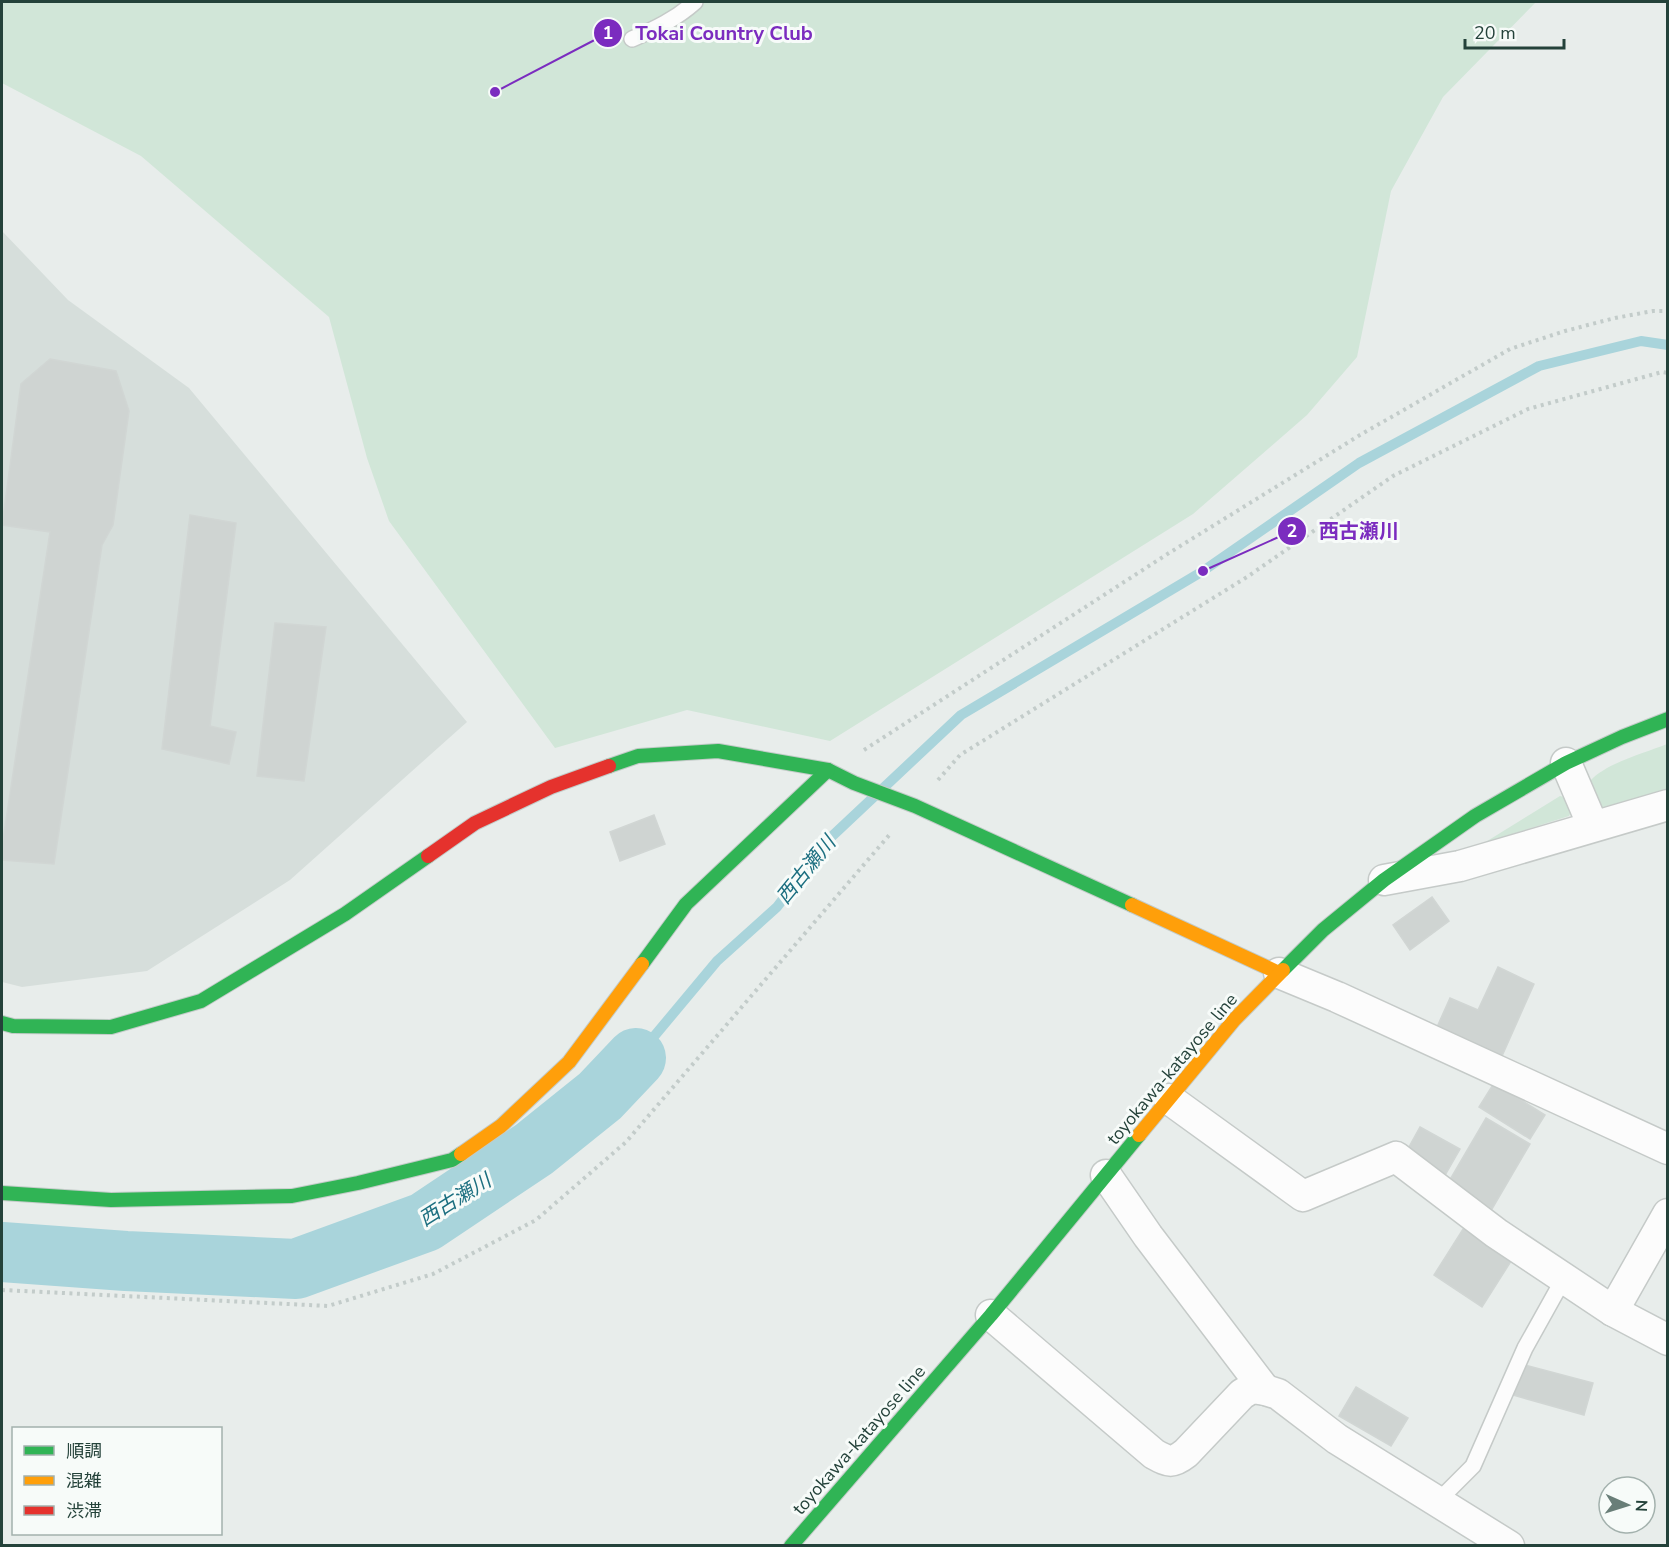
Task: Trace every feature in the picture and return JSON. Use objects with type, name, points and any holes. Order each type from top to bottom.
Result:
[{"type":"street","name":"toyokawa-katayose line","points":[[791,1545],[991,1315],[1234,1020],[1323,930],[1384,880],[1475,816],[1566,764],[1668,719]]},
{"type":"street","points":[[2,1023],[13,1026],[111,1027],[201,1001],[345,914],[475,823],[551,787],[638,756],[718,751],[828,770],[854,783],[902,801],[1668,1149]]},
{"type":"street","points":[[1566,764],[1593,826]]},
{"type":"street","points":[[2,1193],[111,1200],[292,1196],[358,1183],[452,1160],[501,1126],[569,1062],[686,904],[828,770]]},
{"type":"street","points":[[1384,880],[1460,866],[1668,805]]},
{"type":"street","points":[[1169,1099],[1303,1196],[1396,1157],[1496,1233],[1613,1311],[1668,1340]]},
{"type":"street","points":[[1106,1175],[1148,1236],[1265,1389]]},
{"type":"street","points":[[1613,1311],[1668,1214]]},
{"type":"street","points":[[991,1315],[1154,1454],[1167,1461],[1177,1460],[1186,1453],[1242,1394],[1252,1388],[1265,1389],[1278,1394],[1337,1439],[1509,1545]]},
{"type":"lane","points":[[632,39],[662,26],[695,2]]},
{"type":"lane","points":[[1438,1501],[1473,1466],[1525,1347],[1564,1278]]},
{"type":"path","points":[[828,770],[876,743],[1169,553],[1350,441],[1510,350],[1565,331],[1615,318],[1668,310]]},
{"type":"path","points":[[960,755],[1246,577],[1393,476],[1528,409],[1662,372],[1668,373]]},
{"type":"shaded area","points":[[2,231],[68,300],[189,388],[467,722],[290,880],[147,971],[22,987],[2,982]]},
{"type":"green space","points":[[2,2],[1536,2],[1443,97],[1391,191],[1357,357],[1307,415],[1193,514],[830,741],[687,710],[555,748],[389,521],[367,458],[329,317],[141,156],[2,83]]},
{"type":"green space","points":[[1667,744],[1667,791],[1612,807],[1602,807],[1594,802],[1590,781],[1597,775],[1616,764]]},
{"type":"green space","points":[[1560,796],[1567,798],[1572,810],[1569,816],[1484,843]]},
{"type":"building","points":[[50,359],[116,371],[129,411],[113,525],[102,545],[54,864],[2,860],[2,846],[50,532],[2,525],[21,384]]},
{"type":"building","points":[[190,515],[236,523],[210,726],[236,732],[229,764],[162,749]]},
{"type":"building","points":[[275,623],[326,627],[304,781],[257,776]]},
{"type":"building","points":[[654,815],[665,844],[620,861],[610,832]]},
{"type":"building","points":[[1432,897],[1449,921],[1410,950],[1393,925]]},
{"type":"building","points":[[1498,967],[1534,984],[1502,1056],[1437,1027],[1450,998],[1478,1010]]},
{"type":"building","points":[[1494,1083],[1545,1115],[1530,1139],[1479,1107]]},
{"type":"building","points":[[1486,1118],[1530,1144],[1492,1209],[1448,1183]]},
{"type":"building","points":[[1420,1127],[1460,1149],[1444,1177],[1404,1156]]},
{"type":"building","points":[[1465,1226],[1513,1258],[1482,1307],[1434,1275]]},
{"type":"building","points":[[1521,1364],[1593,1383],[1584,1415],[1513,1395]]},
{"type":"building","points":[[1356,1387],[1408,1418],[1391,1446],[1339,1416]]},
{"type":"waterway","name":"西古瀬川","points":[[636,1058],[717,961],[777,907],[828,840],[961,715],[1203,571],[1359,463],[1539,366],[1641,341],[1668,345]]},
{"type":"waterway","name":"西古瀬川","points":[[2,1252],[126,1261],[296,1269],[425,1222],[534,1149],[600,1096],[636,1058]]},
{"type":"traffic: fast","points":[[1283,970],[1323,930],[1384,880],[1475,816],[1566,763],[1668,719]]},
{"type":"traffic: fast","points":[[609,766],[638,756],[718,751],[828,770],[854,783],[915,806],[1132,905]]},
{"type":"traffic: fast","points":[[642,964],[686,904],[828,770]]},
{"type":"traffic: fast","points":[[2,1023],[13,1026],[111,1027],[201,1001],[345,914],[428,856]]},
{"type":"traffic: fast","points":[[791,1546],[991,1315],[1139,1135]]},
{"type":"traffic: fast","points":[[2,1193],[111,1200],[292,1196],[358,1183],[452,1160],[461,1154]]},
{"type":"traffic: slow","points":[[1132,905],[1279,973]]},
{"type":"traffic: slow","points":[[461,1154],[501,1126],[569,1062],[642,964]]},
{"type":"traffic: slow","points":[[1139,1135],[1234,1020],[1283,970]]},
{"type":"traffic: jam","points":[[428,856],[475,823],[551,787],[609,766]]},
{"type":"place","name":"Tokai Country Club","points":[[495,92]]},
{"type":"place","name":"西古瀬川","points":[[1203,571]]}]
